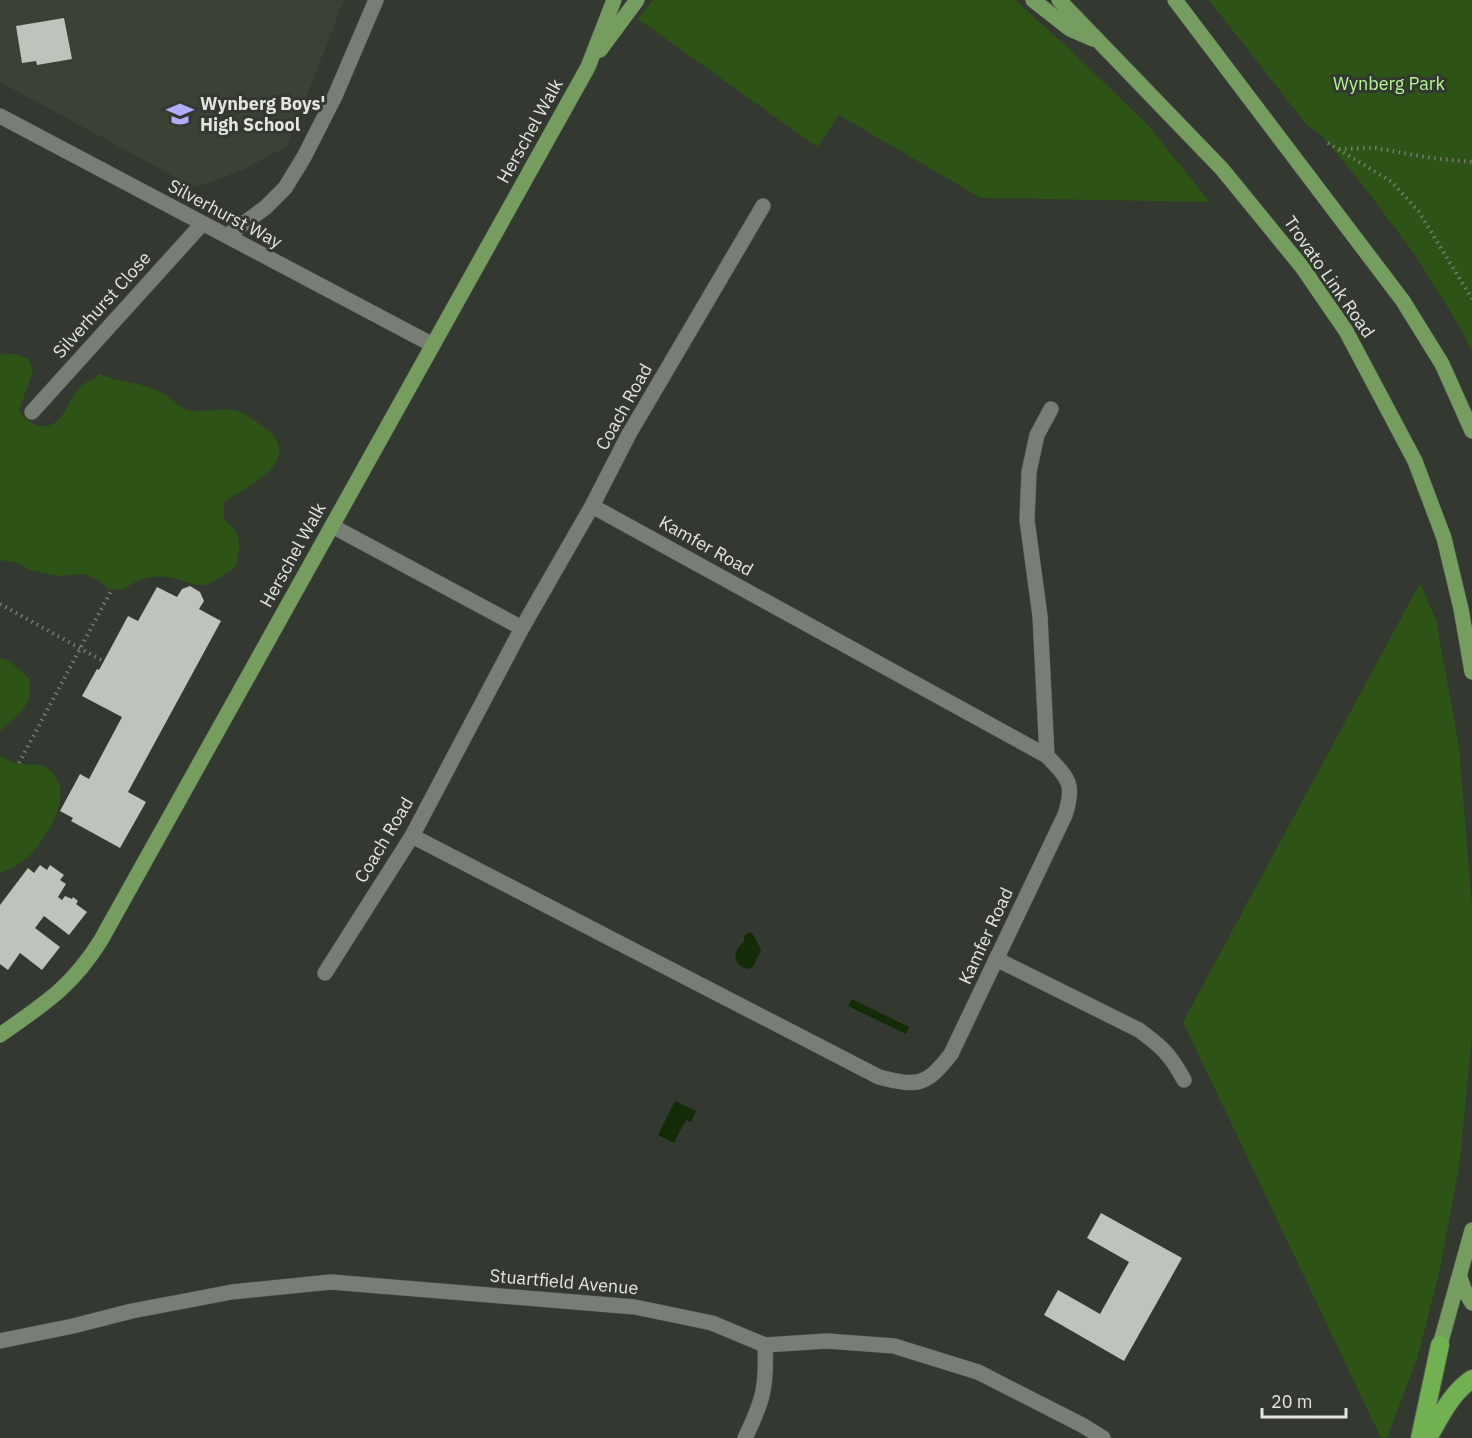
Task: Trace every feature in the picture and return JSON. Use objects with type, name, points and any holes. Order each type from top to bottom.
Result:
[{"type":"highway","points":[[1420,1438],[1440,1345]]},
{"type":"highway","points":[[1428,1438],[1451,1399],[1472,1380]]},
{"type":"main road","name":"Herschel Walk","points":[[588,67],[615,0]]},
{"type":"main road","name":"Herschel Walk","points":[[0,1035],[64,988],[90,958],[588,67],[637,0]]},
{"type":"main road","points":[[1034,0],[1070,29],[1101,43]]},
{"type":"main road","name":"Trovato Link Road","points":[[1059,0],[1222,169],[1302,267],[1346,331],[1415,461],[1444,538],[1461,609],[1472,672]]},
{"type":"main road","points":[[1175,0],[1403,301],[1442,364],[1472,431]]},
{"type":"main road","points":[[1440,1345],[1472,1230]]},
{"type":"main road","points":[[1460,1277],[1472,1303]]},
{"type":"street","points":[[227,236],[266,207],[285,189],[335,96],[376,0]]},
{"type":"street","name":"Silverhurst Way","points":[[0,116],[433,345]]},
{"type":"street","name":"Coach Road","points":[[325,973],[412,836],[522,628],[592,506],[629,434],[763,207]]},
{"type":"street","name":"Silverhurst Close","points":[[32,412],[202,224]]},
{"type":"street","points":[[1047,756],[1040,616],[1027,520],[1029,472],[1037,435],[1051,409]]},
{"type":"street","name":"Kamfer Road","points":[[412,836],[879,1077],[903,1083],[920,1082],[936,1074],[951,1054],[1065,815],[1071,797],[1070,785],[1066,776],[1047,756],[592,506]]},
{"type":"street","points":[[332,526],[522,628]]},
{"type":"street","points":[[996,959],[1139,1030],[1173,1058],[1184,1080]]},
{"type":"street","name":"Stuartfield Avenue","points":[[0,1341],[132,1311],[232,1292],[331,1282],[635,1306],[712,1323],[765,1346],[827,1341],[894,1346],[978,1372],[1103,1438]]},
{"type":"street","points":[[745,1438],[761,1405],[766,1375],[765,1346]]},
{"type":"path","points":[[1328,143],[1392,182],[1419,212],[1472,299]]},
{"type":"path","points":[[1338,149],[1376,148],[1431,158],[1472,162]]},
{"type":"path","points":[[19,764],[112,589]]},
{"type":"path","points":[[0,604],[103,661]]},
{"type":"shaded area","name":"Wynberg Boys' High School","points":[[0,0],[344,0],[287,146],[245,169],[195,188],[0,82]]},
{"type":"shaded area","points":[[750,932],[761,950],[753,967],[747,969],[736,961],[735,957],[737,949],[744,942],[744,936]]},
{"type":"shaded area","points":[[852,999],[909,1027],[906,1034],[848,1006]]},
{"type":"shaded area","points":[[675,1101],[696,1111],[691,1122],[686,1120],[674,1143],[658,1135]]},
{"type":"green space","points":[[653,0],[1015,0],[1147,124],[1210,202],[981,198],[839,115],[817,147],[638,19]]},
{"type":"green space","name":"Wynberg Park","points":[[1209,0],[1472,0],[1472,351],[1415,255],[1362,184],[1322,136],[1306,124]]},
{"type":"green space","points":[[17,354],[29,359],[33,372],[19,410],[29,421],[40,426],[52,424],[58,420],[80,387],[100,374],[157,390],[188,410],[238,411],[269,431],[278,442],[279,453],[275,463],[256,482],[224,502],[224,519],[239,540],[235,567],[203,585],[157,577],[143,579],[123,590],[109,589],[98,580],[84,574],[57,576],[30,570],[18,563],[0,560],[0,356]]},
{"type":"green space","points":[[1420,583],[1436,620],[1459,746],[1472,906],[1472,1035],[1460,1161],[1440,1270],[1417,1359],[1387,1438],[1381,1438],[1183,1022]]},
{"type":"green space","points":[[0,658],[8,660],[29,678],[29,697],[24,709],[0,731]]},
{"type":"green space","points":[[0,756],[16,763],[38,765],[48,769],[56,778],[60,788],[60,800],[52,824],[38,846],[24,860],[0,874]]},
{"type":"building","points":[[64,18],[72,59],[37,65],[36,61],[22,63],[16,26]]},
{"type":"building","points":[[190,586],[200,592],[204,601],[199,609],[221,621],[128,792],[146,802],[120,848],[71,821],[73,818],[60,811],[80,774],[89,779],[122,717],[82,696],[128,616],[138,621],[157,587],[177,597],[182,589]]},
{"type":"building","points":[[40,865],[47,870],[50,865],[64,875],[60,880],[66,884],[58,897],[62,900],[65,896],[72,899],[73,897],[78,901],[76,904],[87,912],[69,935],[44,916],[35,928],[60,947],[42,970],[20,953],[8,970],[0,964],[0,905],[28,868],[34,873]]},
{"type":"building","points":[[1101,1213],[1182,1258],[1124,1361],[1044,1315],[1058,1290],[1100,1314],[1129,1262],[1087,1238]]},
{"type":"place","name":"Wynberg Boys' High School","points":[[180,114]]}]
